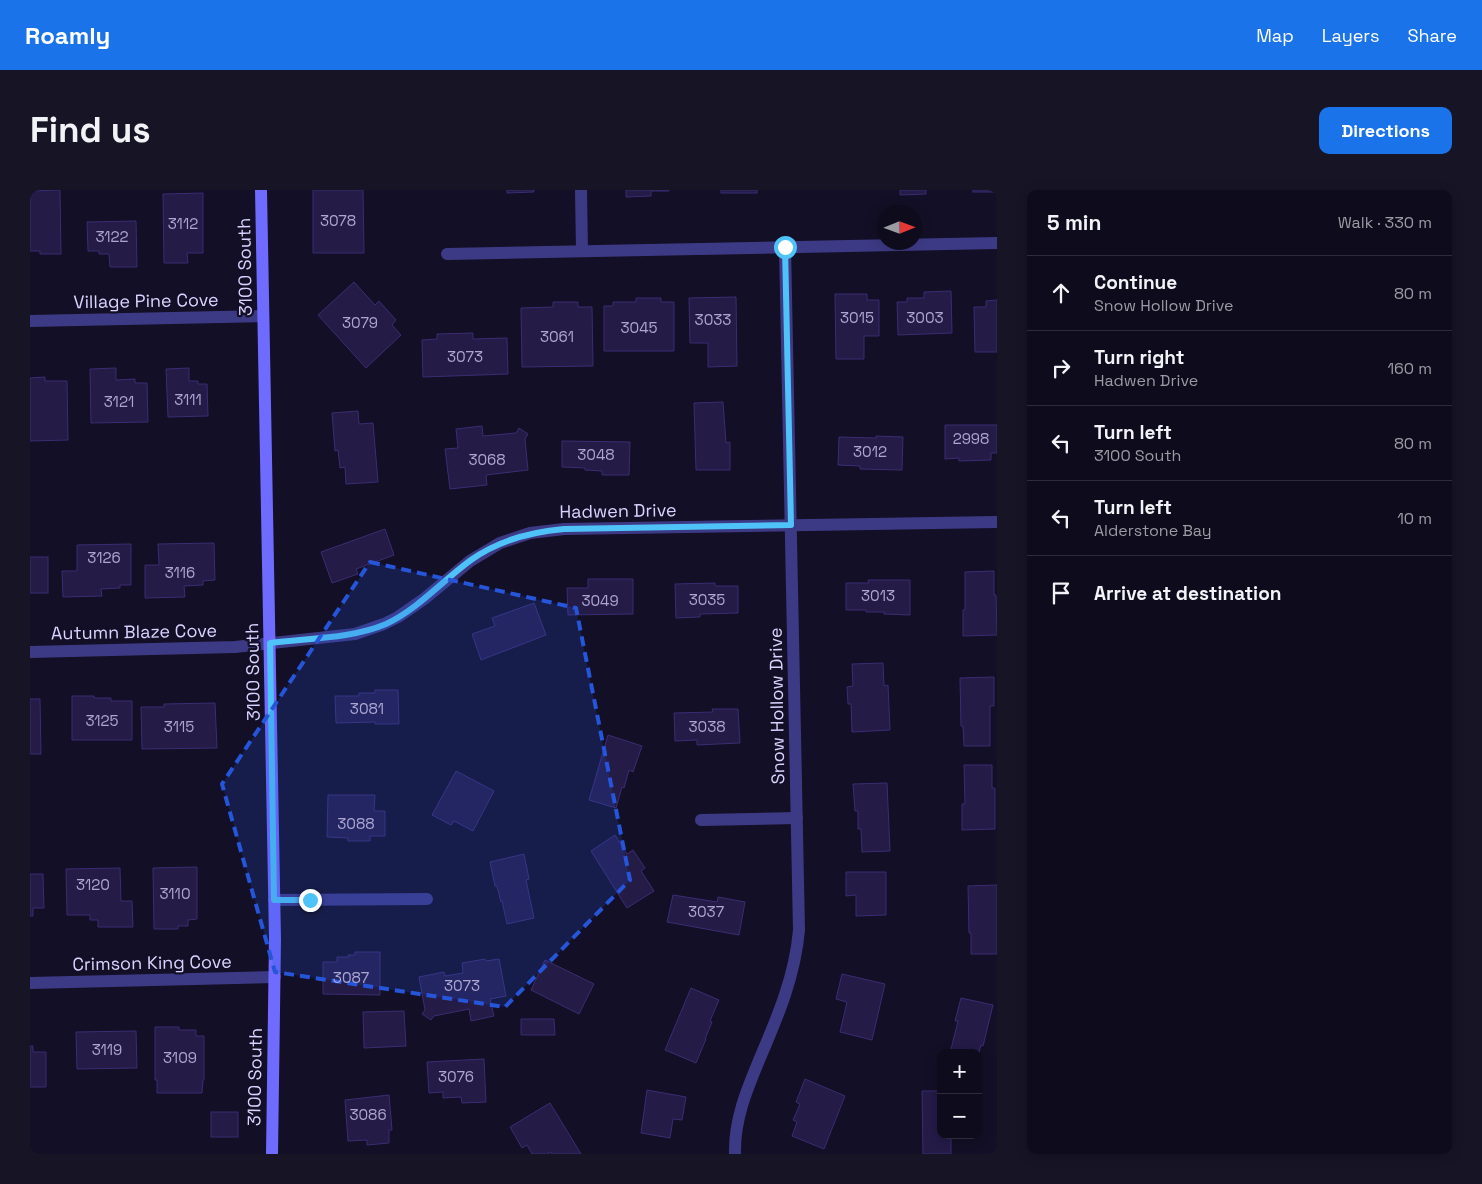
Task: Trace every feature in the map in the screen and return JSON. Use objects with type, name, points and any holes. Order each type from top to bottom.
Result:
[{"type":"main road","name":"3100 South","points":[[261,190],[275,978],[272,1154]]},
{"type":"street","points":[[581,190],[582,251]]},
{"type":"street","points":[[447,254],[997,243]]},
{"type":"street","name":"Snow Hollow Drive","points":[[735,1154],[737,1123],[743,1102],[782,1006],[798,947],[799,912],[785,247]]},
{"type":"street","name":"Village Pine Cove","points":[[30,321],[263,316]]},
{"type":"street","name":"Hadwen Drive","points":[[270,643],[355,634],[384,624],[411,609],[485,551],[500,543],[530,534],[564,529],[997,522]]},
{"type":"street","name":"Autumn Blaze Cove","points":[[30,652],[235,647],[270,643]]},
{"type":"street","points":[[701,820],[797,818]]},
{"type":"street","points":[[274,900],[427,899]]},
{"type":"street","name":"Crimson King Cove","points":[[30,983],[275,978]]},
{"type":"highlighted area","points":[[370,562],[576,608],[630,880],[505,1007],[275,972],[222,784]]},
{"type":"building","points":[[60,190],[61,254],[40,254],[40,251],[30,251],[30,191]]},
{"type":"building","points":[[313,190],[363,190],[364,253],[313,253]]},
{"type":"building","points":[[507,190],[534,190],[534,192],[507,193]]},
{"type":"building","points":[[626,190],[669,191],[651,191],[651,196],[626,197]]},
{"type":"building","points":[[721,190],[757,190],[757,193],[721,193]]},
{"type":"building","points":[[900,190],[926,190],[926,194],[900,195]]},
{"type":"building","points":[[973,190],[997,190],[997,192],[973,192]]},
{"type":"building","points":[[203,193],[203,253],[187,253],[188,263],[164,263],[163,194]]},
{"type":"building","points":[[136,221],[137,267],[110,267],[109,254],[99,254],[99,251],[88,251],[87,222]]},
{"type":"building","points":[[354,282],[375,305],[379,301],[396,320],[392,325],[401,335],[366,368],[318,315]]},
{"type":"building","points":[[951,291],[952,333],[898,335],[897,302],[907,302],[907,298],[924,298],[924,292]]},
{"type":"building","points":[[835,294],[867,294],[867,300],[879,300],[879,336],[864,336],[864,359],[836,359]]},
{"type":"building","points":[[736,297],[737,366],[708,367],[708,343],[690,343],[689,298]]},
{"type":"building","points":[[636,298],[661,298],[661,302],[674,302],[674,351],[604,351],[604,306],[613,306],[613,302],[636,302]]},
{"type":"building","points":[[997,300],[997,352],[975,352],[974,307],[986,307],[986,301]]},
{"type":"building","points":[[553,302],[578,302],[578,307],[592,307],[593,366],[522,367],[521,308],[553,307]]},
{"type":"building","points":[[473,333],[473,339],[507,338],[508,374],[423,377],[422,340],[437,339],[437,334]]},
{"type":"building","points":[[116,368],[116,380],[135,379],[135,383],[147,383],[148,422],[91,423],[90,369]]},
{"type":"building","points":[[189,368],[189,381],[207,384],[208,416],[168,417],[166,369]]},
{"type":"building","points":[[45,377],[45,381],[67,381],[68,440],[30,441],[30,378]]},
{"type":"building","points":[[723,402],[726,443],[730,442],[730,470],[696,470],[694,403]]},
{"type":"building","points":[[358,411],[359,424],[373,423],[378,482],[346,484],[345,467],[340,468],[338,450],[335,451],[332,413]]},
{"type":"building","points":[[945,425],[997,425],[997,453],[991,453],[991,460],[959,461],[959,458],[945,459]]},
{"type":"building","points":[[482,426],[483,436],[516,433],[519,428],[528,434],[525,439],[528,470],[486,475],[487,485],[450,489],[445,449],[458,448],[456,429]]},
{"type":"building","points":[[876,436],[903,437],[902,470],[860,469],[860,466],[838,465],[839,437],[876,438]]},
{"type":"building","points":[[562,441],[630,442],[629,475],[602,475],[602,471],[562,467]]},
{"type":"building","points":[[385,529],[394,555],[356,569],[358,574],[332,583],[321,552]]},
{"type":"building","points":[[214,543],[215,580],[203,581],[203,585],[184,586],[185,597],[145,598],[145,565],[159,565],[158,544]]},
{"type":"building","points":[[131,544],[131,585],[120,585],[120,588],[101,589],[102,596],[63,597],[62,571],[77,571],[77,545]]},
{"type":"building","points":[[30,557],[48,557],[48,593],[30,593]]},
{"type":"building","points":[[994,571],[997,635],[963,636],[965,572]]},
{"type":"building","points":[[588,579],[633,579],[633,614],[568,615],[567,588],[588,588]]},
{"type":"building","points":[[868,580],[910,580],[910,615],[866,612],[866,610],[846,610],[846,583],[869,583]]},
{"type":"building","points":[[715,583],[715,586],[738,586],[738,613],[700,614],[700,617],[676,618],[675,584]]},
{"type":"building","points":[[534,603],[546,635],[481,660],[472,634],[495,626],[492,618]]},
{"type":"building","points":[[883,663],[884,686],[888,685],[890,730],[852,732],[851,704],[848,704],[847,687],[853,686],[852,664]]},
{"type":"building","points":[[994,677],[994,706],[990,706],[990,746],[964,746],[963,726],[961,726],[960,678]]},
{"type":"building","points":[[375,690],[398,690],[399,724],[375,724],[375,722],[336,723],[335,696],[359,696],[359,693],[375,693]]},
{"type":"building","points":[[72,696],[94,696],[94,698],[111,698],[111,701],[132,701],[132,740],[72,740]]},
{"type":"building","points":[[30,699],[40,699],[41,754],[30,754]]},
{"type":"building","points":[[215,703],[217,748],[142,749],[141,707],[164,707],[164,704]]},
{"type":"building","points":[[712,709],[738,709],[740,743],[697,745],[697,740],[675,741],[674,713],[713,712]]},
{"type":"building","points":[[608,735],[642,746],[633,772],[629,770],[616,808],[589,800]]},
{"type":"building","points":[[964,765],[992,765],[992,788],[995,788],[995,829],[962,830],[962,804],[965,804]]},
{"type":"building","points":[[456,771],[494,791],[473,831],[454,821],[451,825],[432,815]]},
{"type":"building","points":[[887,783],[890,851],[862,852],[861,829],[858,829],[858,811],[855,811],[853,784]]},
{"type":"building","points":[[328,795],[375,795],[374,811],[385,811],[385,836],[370,836],[370,841],[348,841],[348,838],[327,837]]},
{"type":"building","points":[[615,835],[627,854],[633,850],[645,868],[641,871],[654,891],[627,908],[591,851]]},
{"type":"building","points":[[524,854],[529,879],[526,880],[534,918],[507,924],[502,901],[497,886],[495,886],[490,862]]},
{"type":"building","points":[[197,867],[197,919],[188,920],[188,926],[178,926],[178,929],[154,929],[153,868]]},
{"type":"building","points":[[120,868],[121,901],[132,901],[133,927],[98,927],[98,920],[90,920],[90,915],[67,915],[66,869]]},
{"type":"building","points":[[846,872],[886,872],[886,915],[856,916],[856,895],[846,896]]},
{"type":"building","points":[[30,874],[43,874],[44,908],[33,908],[33,916],[30,916]]},
{"type":"building","points":[[997,885],[997,954],[971,954],[968,886]]},
{"type":"building","points":[[673,895],[717,902],[718,897],[745,902],[739,935],[667,922]]},
{"type":"building","points":[[355,952],[380,952],[380,995],[323,994],[323,962],[337,962],[337,957],[349,957],[348,955],[355,955]]},
{"type":"building","points":[[485,959],[486,961],[499,959],[506,996],[490,999],[494,1016],[471,1021],[469,1009],[434,1016],[431,1020],[422,1014],[425,1010],[419,977],[444,972],[445,976],[463,973],[462,963]]},
{"type":"building","points":[[545,960],[594,984],[579,1014],[531,990]]},
{"type":"building","points":[[842,974],[885,984],[872,1040],[840,1032],[847,1002],[836,999]]},
{"type":"building","points":[[691,988],[719,1000],[696,1063],[665,1050]]},
{"type":"building","points":[[961,998],[993,1005],[983,1046],[981,1045],[980,1049],[951,1049],[958,1021],[955,1021]]},
{"type":"building","points":[[404,1011],[406,1046],[364,1048],[363,1012]]},
{"type":"building","points":[[521,1019],[554,1019],[555,1035],[521,1035]]},
{"type":"building","points":[[155,1027],[179,1027],[179,1030],[196,1030],[196,1036],[204,1036],[204,1080],[202,1093],[157,1093],[157,1080],[155,1080]]},
{"type":"building","points":[[136,1031],[137,1068],[77,1069],[76,1032]]},
{"type":"building","points":[[30,1046],[33,1046],[33,1052],[46,1052],[46,1087],[30,1087]]},
{"type":"building","points":[[484,1059],[486,1102],[462,1103],[461,1097],[443,1098],[443,1092],[429,1093],[427,1062]]},
{"type":"building","points":[[805,1079],[845,1096],[824,1149],[792,1136],[797,1122],[793,1120],[800,1104],[796,1102]]},
{"type":"building","points":[[647,1090],[686,1097],[682,1120],[673,1119],[670,1138],[641,1133]]},
{"type":"building","points":[[922,1091],[937,1091],[937,1139],[951,1139],[951,1154],[923,1154]]},
{"type":"building","points":[[389,1095],[392,1130],[389,1130],[389,1143],[367,1145],[367,1140],[348,1141],[345,1100]]},
{"type":"building","points":[[550,1103],[581,1154],[552,1154],[551,1152],[547,1154],[532,1154],[527,1145],[522,1148],[510,1127]]},
{"type":"building","points":[[211,1112],[238,1112],[238,1137],[211,1137]]},
{"type":"route","points":[[310,900],[274,900],[270,643],[355,634],[370,630],[398,618],[485,551],[500,543],[530,534],[564,529],[791,525],[785,247]]}]
